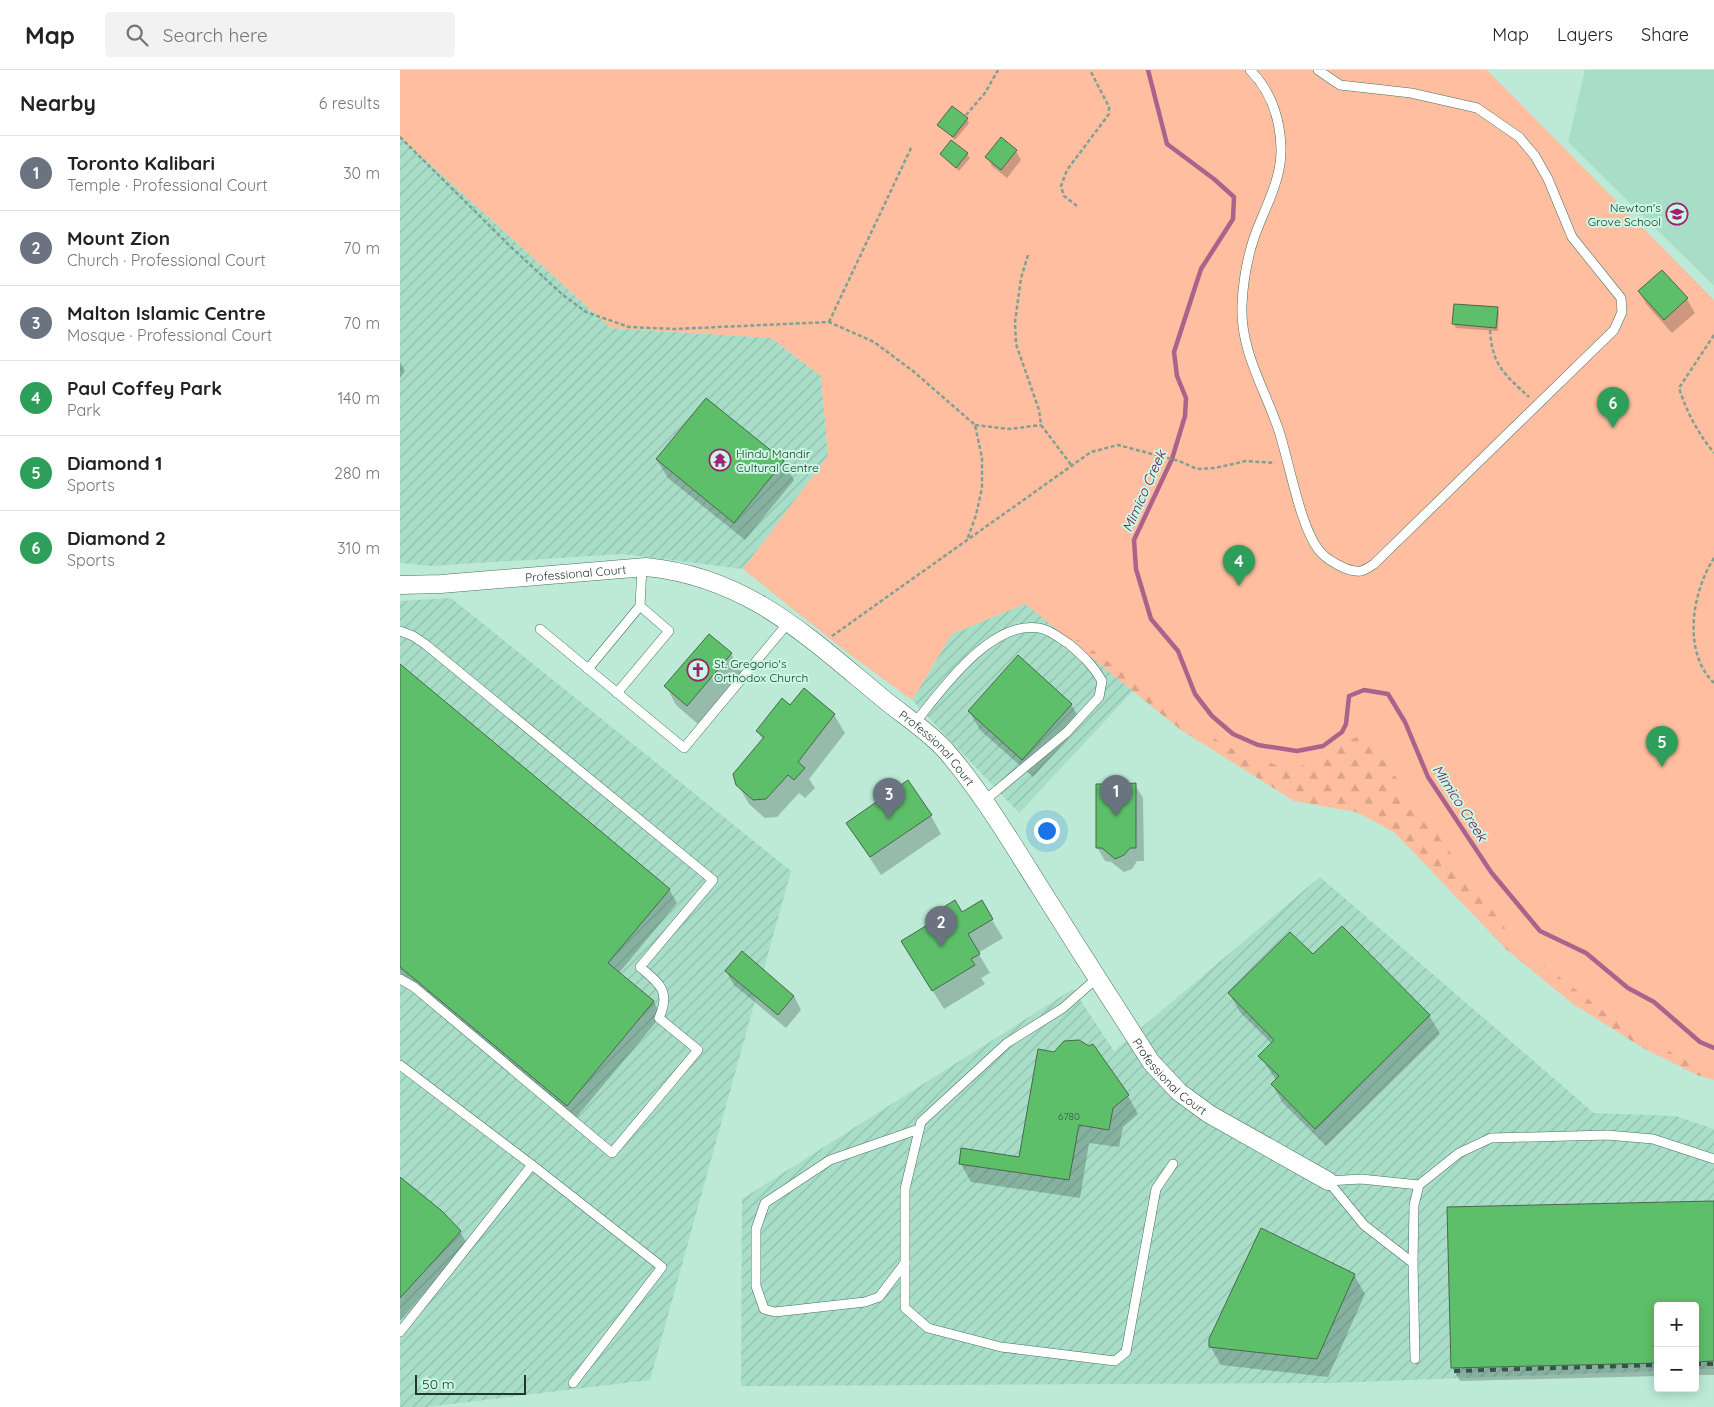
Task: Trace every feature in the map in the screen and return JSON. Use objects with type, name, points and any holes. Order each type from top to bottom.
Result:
[{"type":"street","name":"Professional Court","points":[[400,585],[441,584],[642,567],[669,569],[708,579],[741,592],[788,623],[818,646],[946,751],[984,801],[1151,1062],[1179,1092],[1209,1114],[1328,1182]]},
{"type":"lane","points":[[1250,70],[1270,95],[1278,124],[1281,149],[1278,177],[1254,240],[1246,267],[1242,306],[1244,338],[1289,465],[1306,523],[1318,550],[1347,568],[1361,571],[1374,564],[1614,330],[1622,312],[1621,298],[1572,236],[1548,179],[1534,156],[1519,137],[1478,108],[1411,93],[1340,85],[1318,70]]},
{"type":"lane","points":[[588,668],[640,606],[642,567]]},
{"type":"lane","points":[[617,693],[669,631],[640,606]]},
{"type":"lane","points":[[540,629],[684,748],[788,623]]},
{"type":"lane","points":[[914,724],[956,674],[986,644],[1017,629],[1040,628],[1062,639],[1090,661],[1102,681],[1099,698],[1067,732],[984,801]]},
{"type":"lane","points":[[400,631],[413,636],[425,644],[713,880],[640,967],[655,980],[664,992],[663,1008],[659,1018],[698,1050],[612,1152],[420,992],[400,979]]},
{"type":"lane","points":[[1097,978],[1063,1008],[1007,1043],[921,1122],[905,1189],[905,1308],[928,1328],[1001,1347],[1115,1361],[1126,1352],[1156,1189],[1173,1164]]},
{"type":"lane","points":[[400,1065],[662,1267],[573,1383]]},
{"type":"lane","points":[[905,1263],[879,1297],[865,1302],[776,1312],[764,1309],[756,1286],[756,1229],[765,1204],[830,1160],[919,1129]]},
{"type":"lane","points":[[1415,1359],[1413,1213],[1419,1185],[1459,1152],[1491,1138],[1607,1135],[1653,1139],[1714,1159]]},
{"type":"lane","points":[[400,1332],[532,1165]]},
{"type":"lane","points":[[1328,1182],[1361,1179],[1419,1185]]},
{"type":"lane","points":[[1328,1182],[1364,1224],[1413,1263]]},
{"type":"path","points":[[966,115],[985,93],[998,70]]},
{"type":"path","points":[[1077,206],[1064,196],[1060,186],[1067,170],[1109,114],[1109,107],[1090,70]]},
{"type":"path","points":[[400,137],[512,248],[564,295],[586,312],[629,327],[666,329],[829,322],[874,342],[913,371],[975,425],[1010,429],[1041,425]]},
{"type":"path","points":[[829,322],[912,146]]},
{"type":"path","points":[[1028,255],[1021,278],[1015,322],[1016,344],[1039,410],[1041,425],[1072,466]]},
{"type":"path","points":[[1490,330],[1492,350],[1500,370],[1538,404]]},
{"type":"path","points":[[1714,334],[1678,388],[1686,409],[1701,436],[1714,453]]},
{"type":"path","points":[[967,540],[976,515],[982,488],[982,458],[975,425]]},
{"type":"path","points":[[818,646],[1091,452],[1118,445],[1179,461],[1196,469],[1215,468],[1246,461],[1289,465]]},
{"type":"path","points":[[1714,558],[1708,568],[1699,596],[1693,626],[1696,652],[1708,677],[1714,683]]},
{"type":"shaded area","name":"Newton's Grove School","points":[[1585,70],[1714,70],[1714,286],[1568,142]]},
{"type":"shaded area","points":[[400,137],[611,328],[771,338],[821,376],[828,456],[743,569],[624,554],[431,566],[400,563]]},
{"type":"shaded area","points":[[451,598],[791,871],[650,1380],[426,1407],[400,1407],[400,601]]},
{"type":"shaded area","points":[[1027,603],[1133,691],[1019,813],[912,700],[952,634]]},
{"type":"shaded area","points":[[1320,877],[1594,1113],[1676,1116],[1714,1129],[1714,1369],[1699,1369],[1699,1302],[1654,1302],[1654,1371],[1329,1383],[741,1386],[742,1199],[1073,989],[1114,1051]]},
{"type":"green space","points":[[400,70],[1487,70],[1714,300],[1714,1075],[1625,1028],[1516,943],[1364,733],[1292,771],[1225,746],[1027,603],[952,634],[912,700],[853,657],[743,569],[828,456],[821,376],[771,338],[611,328],[400,137]]},
{"type":"green space","points":[[998,582],[1330,664],[1714,968],[1714,1080],[1697,1075],[1643,1048],[1573,1004],[1506,949],[1394,832],[1356,812],[1294,801],[1181,730]]},
{"type":"building","points":[[952,106],[968,118],[953,137],[937,125]]},
{"type":"building","points":[[1001,137],[1017,150],[1001,170],[985,157]]},
{"type":"building","points":[[951,140],[968,153],[956,168],[940,154]]},
{"type":"building","points":[[1662,270],[1688,298],[1664,320],[1638,291]]},
{"type":"building","points":[[1454,304],[1498,307],[1496,328],[1452,324]]},
{"type":"building","name":"Hindu Mandir Cultural Centre","points":[[706,398],[784,461],[734,523],[656,459]]},
{"type":"building","name":"St. Gregorio's Orthodox Church","points":[[709,634],[732,653],[687,706],[664,686]]},
{"type":"building","points":[[1018,655],[1072,704],[1022,760],[968,711]]},
{"type":"building","points":[[400,664],[670,889],[608,963],[654,1001],[567,1106],[400,967]]},
{"type":"building","points":[[804,688],[835,714],[798,762],[805,768],[794,780],[788,775],[766,799],[753,800],[736,785],[733,774],[764,737],[756,731],[782,698],[790,705]]},
{"type":"building","points":[[1117,777],[1124,784],[1136,783],[1136,848],[1130,848],[1124,855],[1115,859],[1102,848],[1096,848],[1096,784],[1110,784]]},
{"type":"building","points":[[908,780],[932,815],[870,857],[846,823]]},
{"type":"building","points":[[955,900],[962,912],[982,900],[993,919],[968,934],[980,954],[971,959],[975,965],[932,991],[901,941],[929,924],[926,918]]},
{"type":"building","points":[[1342,926],[1430,1015],[1315,1129],[1271,1084],[1279,1076],[1258,1056],[1274,1040],[1228,993],[1290,932],[1313,954]]},
{"type":"building","points":[[742,951],[794,996],[778,1015],[725,971]]},
{"type":"building","points":[[1079,1040],[1089,1046],[1093,1044],[1129,1095],[1113,1108],[1109,1130],[1079,1125],[1069,1180],[959,1164],[961,1148],[1019,1157],[1038,1049],[1054,1052],[1064,1041]]},
{"type":"building","points":[[400,1177],[442,1211],[461,1231],[400,1298]]},
{"type":"building","points":[[1714,1201],[1714,1361],[1699,1362],[1699,1302],[1654,1302],[1654,1363],[1451,1368],[1447,1207]]},
{"type":"building","points":[[1261,1228],[1355,1274],[1317,1359],[1209,1347],[1209,1339]]},
{"type":"waterway","name":"Mimico Creek","points":[[1148,70],[1167,144],[1214,179],[1234,197],[1233,219],[1201,269],[1174,352],[1177,376],[1186,398],[1185,416],[1172,459],[1134,540],[1136,569],[1151,619],[1178,651],[1195,694],[1212,716],[1233,734],[1258,745],[1297,751],[1323,746],[1342,732],[1346,724],[1349,696],[1364,690],[1388,694],[1405,722],[1428,777],[1491,872],[1540,931],[1586,953],[1628,988],[1654,1002],[1700,1042],[1714,1048]]},
{"type":"railway","points":[[1699,1364],[1714,1364]]},
{"type":"railway","points":[[1454,1371],[1654,1365]]},
{"type":"place","name":"Newton's Grove School","points":[[1677,214]]},
{"type":"place","name":"Diamond 2","points":[[1613,428]]},
{"type":"place","name":"Hindu Mandir Cultural Centre","points":[[720,460]]},
{"type":"place","name":"Paul Coffey Park","points":[[1239,586]]},
{"type":"place","name":"St. Gregorio's Orthodox Church","points":[[698,670]]},
{"type":"place","name":"Diamond 1","points":[[1662,767]]},
{"type":"place","name":"Toronto Kalibari","points":[[1116,816]]},
{"type":"place","name":"Malton Islamic Centre","points":[[889,819]]},
{"type":"place","name":"Mount Zion","points":[[941,947]]}]
